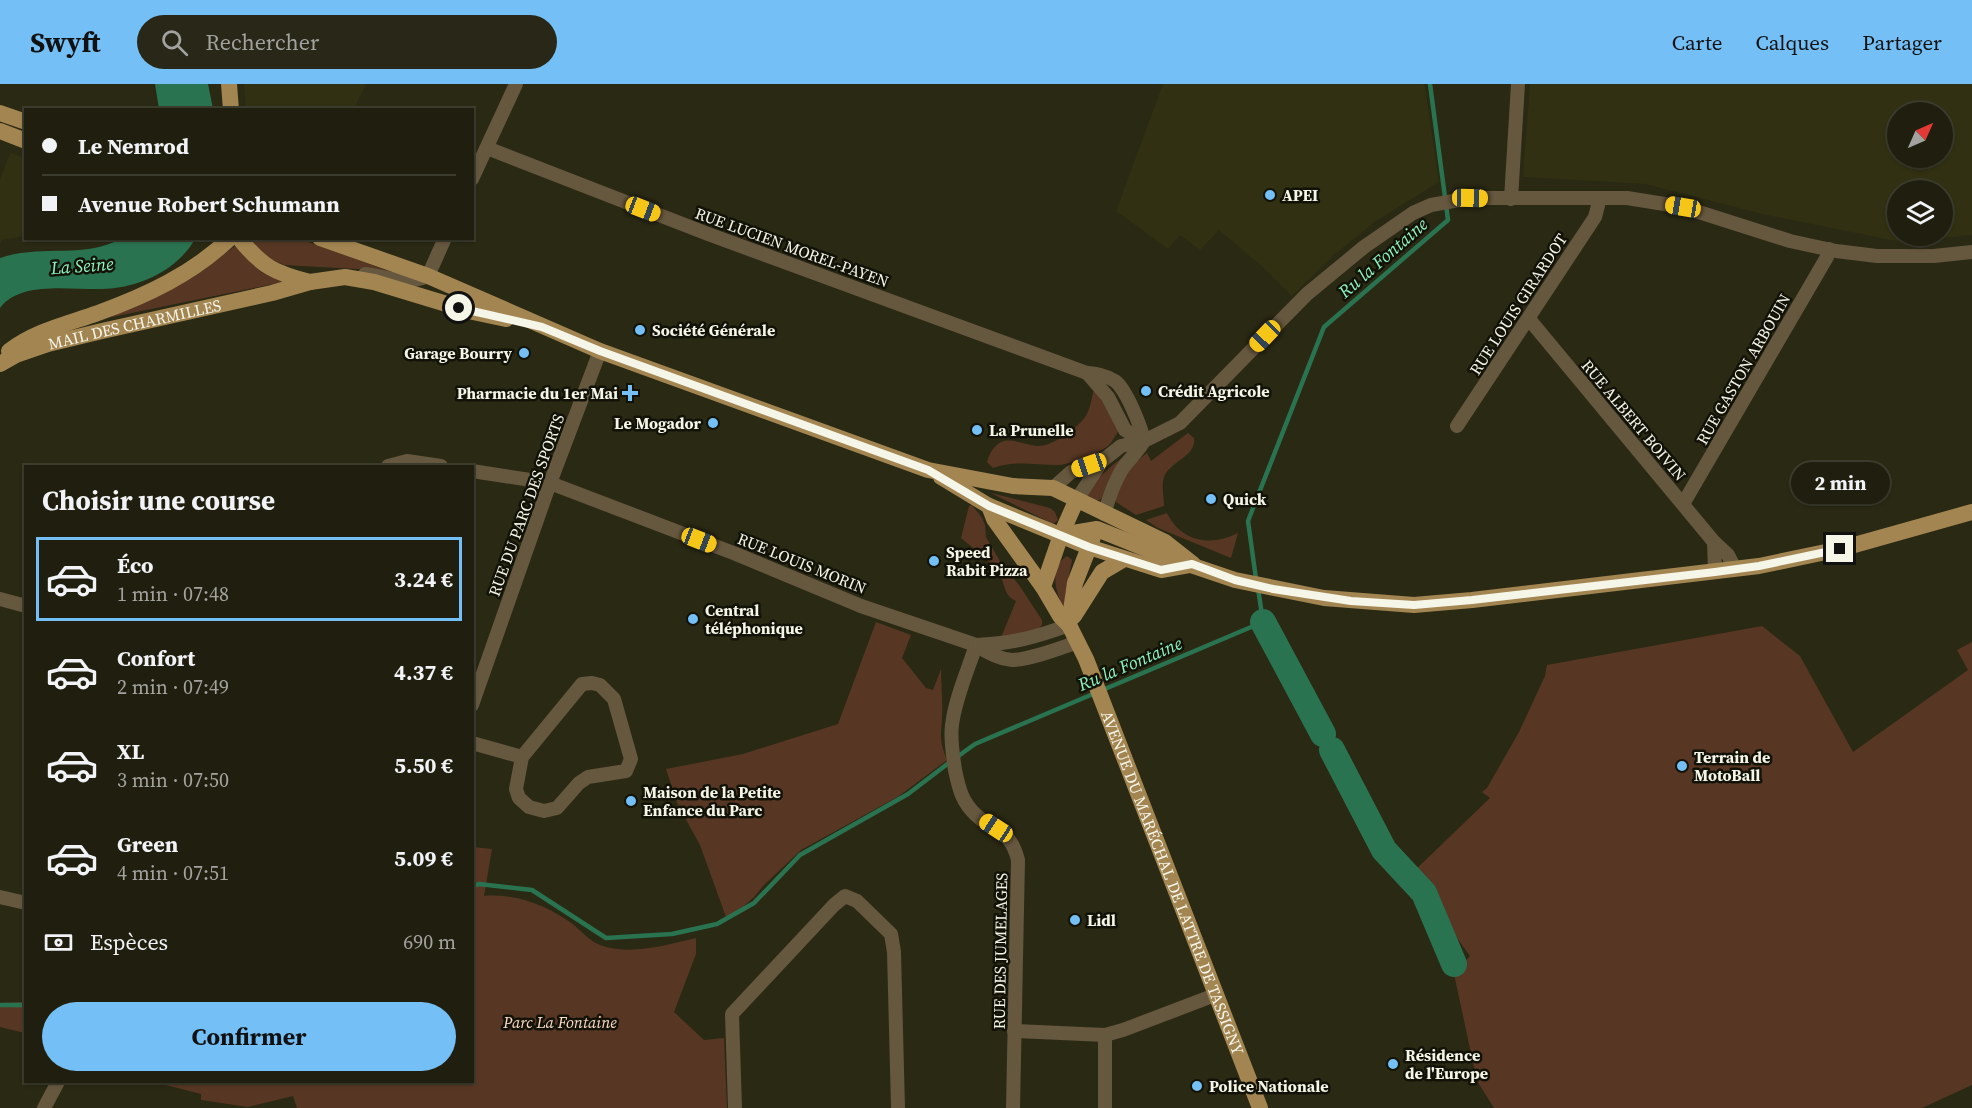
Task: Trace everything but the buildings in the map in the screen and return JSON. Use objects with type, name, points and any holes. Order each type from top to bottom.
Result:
[{"type":"main road","points":[[229,84],[231,108]]},
{"type":"main road","points":[[0,113],[24,121]]},
{"type":"main road","points":[[0,131],[24,140]]},
{"type":"main road","points":[[0,362],[21,342],[39,333],[141,296],[194,268],[228,240]]},
{"type":"main road","points":[[241,240],[263,265],[279,273],[310,282]]},
{"type":"main road","points":[[326,240],[428,276],[600,351],[928,470],[1013,486],[1053,488],[1076,501],[1108,525],[1164,556],[1235,580],[1273,589],[1351,601],[1414,605],[1472,600],[1735,569],[1840,549],[1972,512]]},
{"type":"main road","points":[[349,240],[390,262]]},
{"type":"main road","name":"MAIL DES CHARMILLES","points":[[0,362],[59,341],[272,293],[310,282],[345,277],[374,282],[473,312],[542,327]]},
{"type":"main road","points":[[928,470],[989,506],[1089,547],[1161,570],[1192,564]]},
{"type":"main road","points":[[1043,587],[1061,535],[1076,501]]},
{"type":"main road","name":"AVENUE DU MARÉCHAL DE LATTRE DE TASSIGNY","points":[[989,506],[994,519],[1043,587],[1060,616],[1070,625],[1078,642],[1260,1108]]},
{"type":"main road","points":[[1061,535],[1108,525]]},
{"type":"main road","points":[[1070,625],[1075,583],[1089,547],[1108,525]]},
{"type":"main road","points":[[1070,625],[1102,572],[1124,559]]},
{"type":"street","points":[[474,175],[516,84]]},
{"type":"street","points":[[1511,199],[1518,84]]},
{"type":"street","name":"RUE LUCIEN MOREL-PAYEN","points":[[486,148],[708,234],[1087,373],[1108,397],[1125,430],[1144,441]]},
{"type":"street","name":"RUE LOUIS GIRARDOT","points":[[1457,426],[1595,217],[1600,198]]},
{"type":"street","points":[[1076,501],[1102,461],[1121,446],[1144,441],[1180,423],[1319,284],[1413,213],[1431,205],[1456,200],[1627,198],[1683,207],[1790,241],[1829,249],[1877,256],[1934,256],[1972,252]]},
{"type":"street","points":[[345,277],[363,274],[384,276],[406,282],[416,281],[428,276],[444,240]]},
{"type":"street","name":"RUE GASTON ARBOUIN","points":[[1683,504],[1827,257],[1829,249]]},
{"type":"street","name":"RUE ALBERT BOIVIN","points":[[1529,319],[1714,542],[1728,555],[1735,569]]},
{"type":"street","name":"RUE DU PARC DES SPORTS","points":[[474,699],[550,483],[600,351]]},
{"type":"street","points":[[1108,525],[1115,482],[1124,466],[1138,452],[1144,441]]},
{"type":"street","points":[[392,465],[406,461],[434,465]]},
{"type":"street","points":[[1053,488],[1071,472],[1102,461]]},
{"type":"street","name":"RUE LOUIS MORIN","points":[[474,471],[550,483],[736,554],[861,606],[976,645],[990,654],[1011,660],[1050,652],[1078,642]]},
{"type":"street","points":[[1714,542],[1715,572]]},
{"type":"street","points":[[0,599],[24,605]]},
{"type":"street","name":"RUE LOUIS MORIN","points":[[976,645],[1004,644],[1070,625]]},
{"type":"street","name":"RUE DES JUMELAGES","points":[[976,645],[952,723],[952,754],[964,803],[978,817],[1008,836],[1015,848],[1018,860],[1013,1108]]},
{"type":"street","points":[[592,682],[600,685],[614,699],[631,759],[626,771],[588,777],[579,783],[557,808],[544,811],[529,807],[519,798],[516,789],[522,758],[582,684],[592,682]]},
{"type":"street","points":[[474,744],[522,758]]},
{"type":"street","points":[[735,1108],[732,1014],[845,896],[857,901],[891,934],[894,952],[898,1108]]},
{"type":"street","points":[[0,897],[24,903]]},
{"type":"street","points":[[1014,1031],[1105,1035],[1215,995]]},
{"type":"street","points":[[1105,1035],[1105,1108]]},
{"type":"street","points":[[44,1108],[57,1083]]},
{"type":"shaded area","points":[[244,84],[366,84],[354,108],[246,108]]},
{"type":"shaded area","name":"APEI","points":[[1163,84],[1423,84],[1439,182],[1376,221],[1335,254],[1292,296],[1266,270],[1219,230],[1200,250],[1180,235],[1168,249],[1116,211]]},
{"type":"shaded area","points":[[1530,84],[1972,84],[1972,235],[1953,237],[1953,180],[1887,180],[1887,239],[1762,214],[1645,184],[1523,177]]},
{"type":"shaded area","points":[[10,153],[24,158],[24,236],[2,240],[0,244],[0,180]]},
{"type":"green space","points":[[249,240],[303,240],[397,274],[376,270],[284,265],[270,259]]},
{"type":"green space","points":[[235,246],[261,272],[283,282],[112,317],[112,315],[172,289],[205,269]]},
{"type":"green space","points":[[1095,386],[1120,428],[1106,447],[1085,458],[1058,465],[1017,464],[993,468],[987,462],[993,449],[1004,441],[1037,446],[1050,443],[1065,435],[1087,414]]},
{"type":"green space","points":[[1188,433],[1194,438],[1194,444],[1191,450],[1171,467],[1164,477],[1164,506],[1136,515],[1116,502],[1121,481],[1136,463],[1147,453],[1151,461]]},
{"type":"green space","points":[[1124,457],[1110,477],[1101,499],[1096,501],[1087,495],[1103,474]]},
{"type":"green space","points":[[991,493],[1050,508],[1055,512],[1058,520],[1053,524]]},
{"type":"green space","points":[[972,505],[982,518],[986,537],[1001,563],[1042,620],[1042,625],[1036,631],[1000,640],[1016,601],[1007,594],[993,566],[961,538],[969,506]]},
{"type":"green space","points":[[1167,513],[1180,530],[1198,539],[1217,540],[1238,533],[1231,558],[1158,528],[1146,520]]},
{"type":"green space","points":[[1067,556],[1072,560],[1065,595],[1066,614],[1057,592],[1055,576],[1057,568]]},
{"type":"green space","points":[[876,622],[911,635],[902,658],[926,688],[933,690],[941,669],[941,739],[947,760],[899,796],[801,850],[744,906],[726,917],[700,845],[678,805],[666,769],[743,754],[838,724]]},
{"type":"green space","points":[[1762,626],[1800,656],[1853,752],[1968,670],[1957,650],[1972,642],[1972,1085],[1922,1108],[1494,1108],[1477,1081],[1454,974],[1470,956],[1411,874],[1490,798],[1482,792],[1487,788],[1519,732],[1545,676],[1547,665]]},
{"type":"green space","name":"Parc La Fontaine","points":[[474,847],[492,849],[484,896],[520,899],[543,907],[564,918],[589,939],[600,945],[623,950],[660,946],[696,938],[696,954],[674,1012],[704,1040],[724,1038],[727,1108],[297,1108],[293,1096],[248,1107],[201,1100],[201,1094],[158,1083],[474,1083]]},
{"type":"green space","points":[[24,1002],[24,1033],[0,1027],[0,1003]]},
{"type":"water","points":[[155,84],[208,84],[213,108],[159,108]]},
{"type":"water","name":"La Seine","points":[[118,240],[194,240],[171,266],[139,283],[102,289],[38,289],[10,298],[0,308],[0,258],[31,252],[77,250],[106,245]]},
{"type":"waterway","name":"Ru la Fontaine","points":[[1256,579],[1248,521],[1324,327],[1448,220],[1430,84]]},
{"type":"waterway","name":"Ru la Fontaine","points":[[957,757],[975,744],[1263,622],[1258,588]]},
{"type":"waterway","points":[[1263,622],[1323,734]]},
{"type":"waterway","points":[[1332,750],[1384,850],[1424,893],[1454,964]]},
{"type":"waterway","name":"Ru la Fontaine","points":[[474,885],[479,884],[532,890],[606,938],[672,934],[717,924],[754,903],[800,855],[908,794],[950,762]]},
{"type":"waterway","name":"Ru la Fontaine","points":[[0,1005],[24,1005]]},
{"type":"place","name":"APEI","points":[[1270,195]]},
{"type":"place","name":"Société Générale","points":[[640,330]]},
{"type":"place","name":"Garage Bourry","points":[[524,353]]},
{"type":"place","name":"Crédit Agricole","points":[[1146,391]]},
{"type":"place","name":"Pharmacie du 1er Mai","points":[[630,393]]},
{"type":"place","name":"Le Mogador","points":[[713,423]]},
{"type":"place","name":"La Prunelle","points":[[977,430]]},
{"type":"place","name":"Quick","points":[[1211,499]]},
{"type":"place","name":"Speed Rabit Pizza","points":[[934,561]]},
{"type":"place","name":"Central téléphonique","points":[[693,619]]},
{"type":"place","name":"Terrain de MotoBall","points":[[1682,766]]},
{"type":"place","name":"Maison de la Petite Enfance du Parc","points":[[631,801]]},
{"type":"place","name":"Lidl","points":[[1075,920]]},
{"type":"place","name":"Résidence de l'Europe","points":[[1393,1064]]},
{"type":"place","name":"Police Nationale","points":[[1197,1086]]},
{"type":"route","points":[[459,308],[542,327],[600,351],[872,449],[928,470],[989,506],[1089,547],[1161,570],[1192,564],[1235,580],[1273,589],[1324,598],[1414,605],[1715,572],[1759,566],[1840,549]]}]
